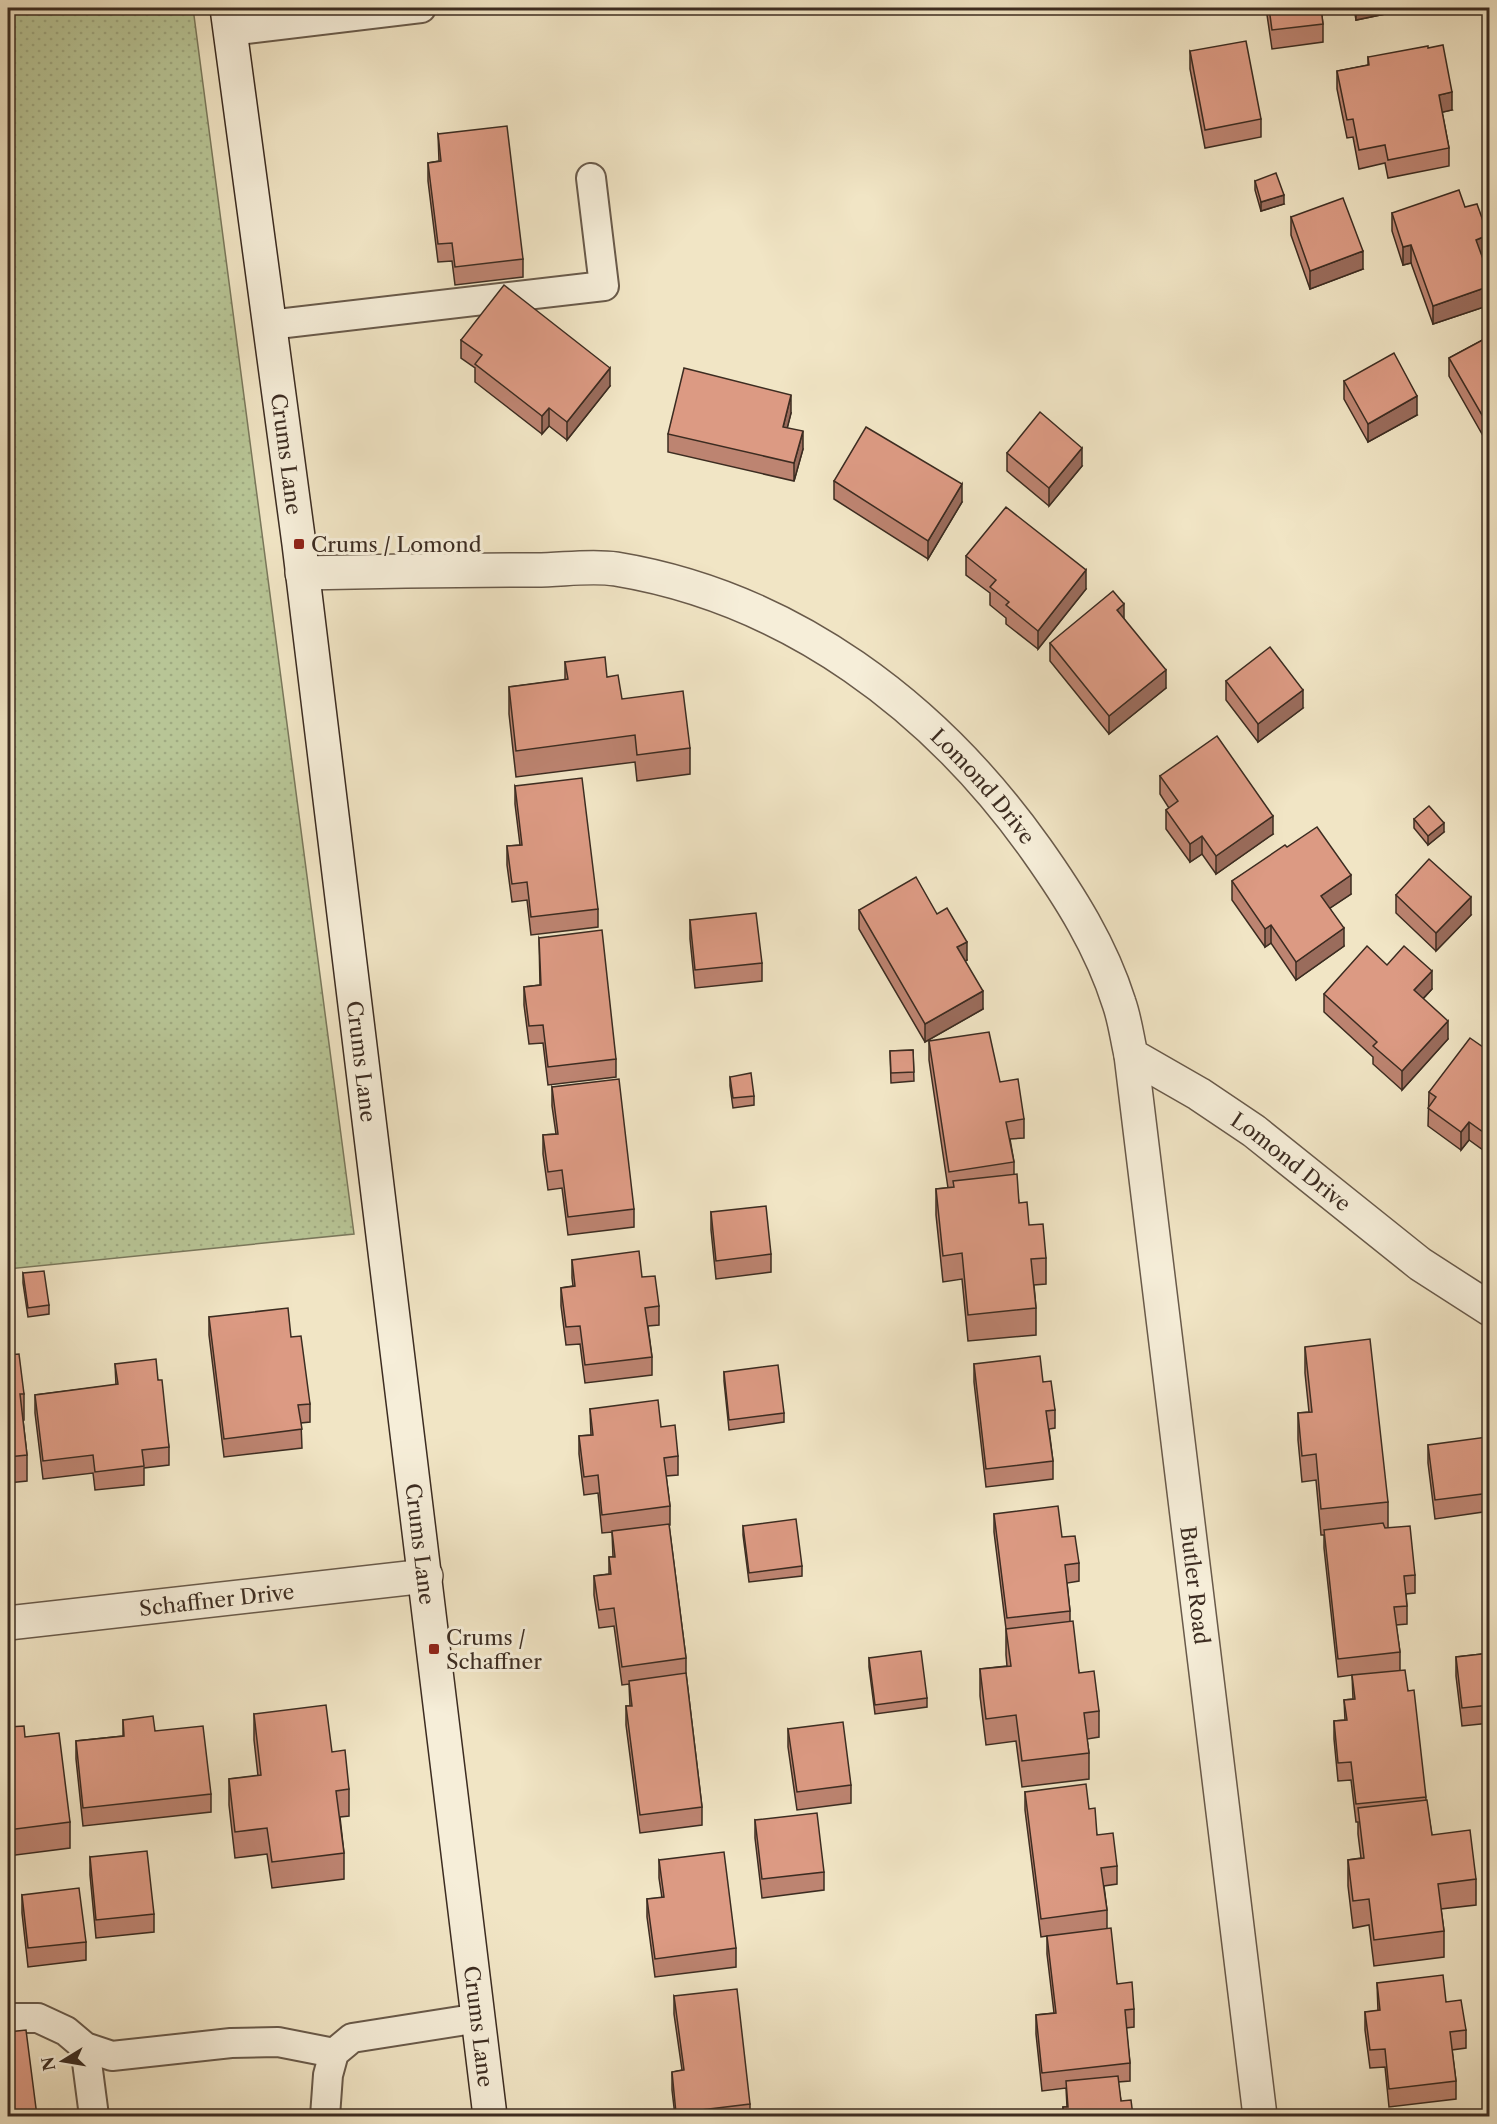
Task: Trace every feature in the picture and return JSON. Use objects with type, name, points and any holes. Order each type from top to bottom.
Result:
[{"type":"street","name":"Crums Lane","points":[[229,19],[302,573],[490,2116]]},
{"type":"street","name":"Lomond Drive","points":[[302,573],[614,569],[681,584],[742,605],[800,632],[854,664],[905,704],[956,751],[1003,802],[1068,894],[1097,947],[1120,1004],[1131,1055],[1199,1094],[1254,1131],[1420,1264],[1490,1309]]},
{"type":"street","name":"Butler Road","points":[[1131,1055],[1260,2116]]},
{"type":"street","name":"Schaffner Drive","points":[[8,1623],[426,1576]]},
{"type":"lane","points":[[229,19],[416,8]]},
{"type":"lane","points":[[269,325],[604,286],[591,178]]},
{"type":"lane","points":[[8,2018],[38,2018],[66,2031],[85,2047],[112,2056],[231,2043],[278,2042],[343,2046],[478,2018]]},
{"type":"lane","points":[[325,2116],[328,2075],[343,2046]]},
{"type":"lane","points":[[85,2047],[94,2116]]},
{"type":"green space","points":[[8,8],[193,8],[354,1234],[8,1269]]},
{"type":"building","points":[[1269,8],[1321,8],[1323,24],[1272,30]]},
{"type":"building","points":[[1246,41],[1261,119],[1205,130],[1190,51]]},
{"type":"building","points":[[1443,45],[1452,92],[1439,95],[1449,148],[1388,160],[1385,145],[1359,150],[1353,119],[1347,120],[1337,71],[1369,65],[1368,57]]},
{"type":"building","points":[[507,126],[523,259],[455,267],[452,243],[438,244],[428,163],[441,161],[438,134]]},
{"type":"building","points":[[1276,173],[1284,195],[1261,202],[1255,181]]},
{"type":"building","points":[[1459,190],[1465,207],[1477,204],[1488,235],[1476,240],[1490,278],[1490,286],[1433,306],[1411,245],[1403,247],[1392,213]]},
{"type":"building","points":[[1343,198],[1363,251],[1310,271],[1291,217]]},
{"type":"building","points":[[504,285],[610,368],[567,422],[549,408],[542,416],[475,364],[482,355],[461,340]]},
{"type":"building","points":[[1490,336],[1490,429],[1449,358]]},
{"type":"building","points":[[1394,353],[1417,396],[1368,424],[1344,381]]},
{"type":"building","points":[[684,368],[791,395],[783,427],[803,431],[794,463],[668,434]]},
{"type":"building","points":[[1040,412],[1082,448],[1049,488],[1007,453]]},
{"type":"building","points":[[866,427],[962,484],[928,541],[834,481]]},
{"type":"building","points":[[1006,507],[1086,570],[1038,631],[1006,605],[1009,602],[990,587],[996,580],[966,556]]},
{"type":"building","points":[[1113,591],[1124,604],[1117,610],[1166,670],[1109,716],[1050,643]]},
{"type":"building","points":[[1270,647],[1303,690],[1258,724],[1226,681]]},
{"type":"building","points":[[605,657],[607,677],[618,675],[622,699],[683,691],[690,748],[637,755],[635,735],[516,751],[509,687],[568,679],[565,662]]},
{"type":"building","points":[[1217,736],[1273,816],[1216,856],[1202,836],[1190,844],[1166,810],[1178,801],[1160,776]]},
{"type":"building","points":[[582,778],[598,909],[531,917],[527,882],[512,884],[507,846],[522,845],[515,786]]},
{"type":"building","points":[[1429,806],[1444,823],[1428,836],[1414,819]]},
{"type":"building","points":[[1317,827],[1351,875],[1321,896],[1344,928],[1296,962],[1271,925],[1265,929],[1232,881],[1285,845],[1287,847]]},
{"type":"building","points":[[1429,859],[1471,897],[1436,933],[1396,895]]},
{"type":"building","points":[[916,877],[937,914],[947,908],[967,942],[957,947],[983,991],[925,1024],[859,910]]},
{"type":"building","points":[[756,913],[762,963],[695,970],[690,920]]},
{"type":"building","points":[[602,930],[616,1059],[548,1067],[543,1025],[529,1026],[524,987],[541,985],[539,938]]},
{"type":"building","points":[[1367,946],[1387,965],[1404,946],[1432,971],[1414,990],[1448,1021],[1402,1071],[1373,1046],[1377,1042],[1324,994]]},
{"type":"building","points":[[989,1032],[1000,1082],[1018,1079],[1024,1119],[1006,1122],[1014,1162],[949,1172],[929,1041]]},
{"type":"building","points":[[1470,1038],[1490,1052],[1490,1137],[1469,1122],[1461,1132],[1428,1108],[1436,1097],[1429,1092]]},
{"type":"building","points":[[913,1050],[914,1072],[891,1073],[890,1051]]},
{"type":"building","points":[[751,1073],[754,1096],[733,1098],[730,1077]]},
{"type":"building","points":[[619,1079],[634,1209],[568,1217],[562,1170],[548,1172],[543,1135],[558,1134],[552,1087]]},
{"type":"building","points":[[1017,1174],[1019,1203],[1027,1202],[1029,1225],[1043,1224],[1046,1258],[1031,1259],[1036,1308],[968,1315],[962,1253],[943,1256],[936,1189],[954,1187],[953,1181]]},
{"type":"building","points":[[766,1206],[771,1254],[716,1261],[711,1212]]},
{"type":"building","points":[[639,1251],[642,1277],[655,1276],[659,1306],[645,1308],[652,1357],[585,1365],[580,1326],[566,1327],[561,1288],[575,1286],[572,1260]]},
{"type":"building","points":[[44,1271],[49,1305],[28,1308],[23,1273]]},
{"type":"building","points":[[288,1308],[291,1337],[301,1336],[310,1404],[298,1405],[302,1429],[224,1439],[209,1317]]},
{"type":"building","points":[[1370,1339],[1388,1502],[1321,1509],[1316,1454],[1302,1456],[1298,1413],[1312,1412],[1305,1347]]},
{"type":"building","points":[[19,1354],[24,1394],[20,1394],[27,1455],[8,1457],[8,1355]]},
{"type":"building","points":[[1040,1356],[1043,1382],[1051,1381],[1055,1410],[1046,1411],[1053,1461],[986,1469],[974,1364]]},
{"type":"building","points":[[156,1359],[158,1380],[162,1380],[169,1447],[142,1450],[144,1466],[95,1472],[93,1455],[43,1461],[35,1395],[118,1384],[115,1364]]},
{"type":"building","points":[[778,1365],[784,1413],[729,1420],[724,1372]]},
{"type":"building","points":[[658,1400],[661,1427],[675,1425],[678,1456],[664,1458],[670,1506],[602,1515],[598,1475],[584,1477],[579,1436],[593,1435],[590,1409]]},
{"type":"building","points":[[1487,1437],[1490,1459],[1490,1493],[1435,1500],[1428,1445]]},
{"type":"building","points":[[1058,1506],[1062,1537],[1075,1536],[1079,1563],[1065,1565],[1070,1611],[1007,1618],[994,1514]]},
{"type":"building","points":[[796,1519],[802,1566],[749,1573],[743,1526]]},
{"type":"building","points":[[1383,1523],[1385,1528],[1410,1526],[1415,1575],[1404,1576],[1407,1606],[1394,1607],[1400,1652],[1338,1659],[1324,1530]]},
{"type":"building","points":[[669,1524],[686,1658],[622,1667],[614,1608],[599,1610],[594,1576],[611,1574],[609,1557],[615,1557],[612,1531]]},
{"type":"building","points":[[1073,1621],[1079,1673],[1094,1671],[1099,1711],[1084,1713],[1089,1753],[1022,1761],[1016,1715],[986,1719],[980,1669],[1011,1666],[1006,1629]]},
{"type":"building","points":[[921,1651],[927,1698],[875,1705],[869,1658]]},
{"type":"building","points":[[1490,1653],[1490,1705],[1462,1708],[1456,1657]]},
{"type":"building","points":[[1405,1670],[1408,1691],[1414,1690],[1426,1797],[1356,1804],[1351,1762],[1338,1763],[1334,1721],[1347,1720],[1344,1700],[1355,1699],[1352,1675]]},
{"type":"building","points":[[686,1673],[702,1807],[640,1815],[626,1706],[632,1706],[629,1681]]},
{"type":"building","points":[[326,1705],[332,1752],[345,1750],[349,1789],[336,1791],[344,1853],[272,1862],[267,1828],[235,1832],[229,1779],[261,1775],[254,1714]]},
{"type":"building","points":[[153,1716],[155,1731],[203,1726],[211,1794],[83,1808],[76,1741],[124,1736],[123,1720]]},
{"type":"building","points":[[843,1722],[851,1785],[797,1792],[788,1729]]},
{"type":"building","points":[[24,1726],[25,1737],[59,1733],[70,1822],[8,1830],[8,1727]]},
{"type":"building","points":[[1086,1784],[1089,1809],[1095,1808],[1097,1835],[1113,1833],[1117,1866],[1101,1868],[1107,1910],[1041,1919],[1025,1792]]},
{"type":"building","points":[[1427,1800],[1432,1835],[1470,1830],[1476,1879],[1438,1884],[1444,1931],[1374,1940],[1369,1899],[1353,1901],[1348,1860],[1364,1858],[1358,1808]]},
{"type":"building","points":[[817,1813],[824,1872],[762,1879],[755,1820]]},
{"type":"building","points":[[147,1851],[154,1914],[96,1920],[90,1857]]},
{"type":"building","points":[[724,1852],[736,1948],[655,1959],[647,1899],[664,1897],[659,1860]]},
{"type":"building","points":[[79,1888],[86,1942],[28,1948],[22,1895]]},
{"type":"building","points":[[1111,1928],[1117,1984],[1132,1982],[1134,2009],[1125,2010],[1130,2063],[1042,2073],[1036,2015],[1056,2013],[1047,1936]]},
{"type":"building","points":[[1443,1975],[1446,2002],[1461,2000],[1466,2030],[1450,2032],[1456,2081],[1389,2089],[1385,2049],[1370,2050],[1365,2012],[1380,2010],[1377,1983]]},
{"type":"building","points":[[737,1989],[750,2104],[676,2113],[672,2072],[684,2070],[674,1996]]},
{"type":"building","points":[[26,2030],[37,2116],[8,2116],[8,2032]]},
{"type":"building","points":[[1118,2076],[1121,2101],[1131,2100],[1133,2116],[1064,2116],[1063,2107],[1068,2107],[1066,2081]]},
{"type":"place","name":"Crums / Lomond","points":[[299,544]]},
{"type":"place","name":"Crums / Schaffner","points":[[434,1649]]}]
